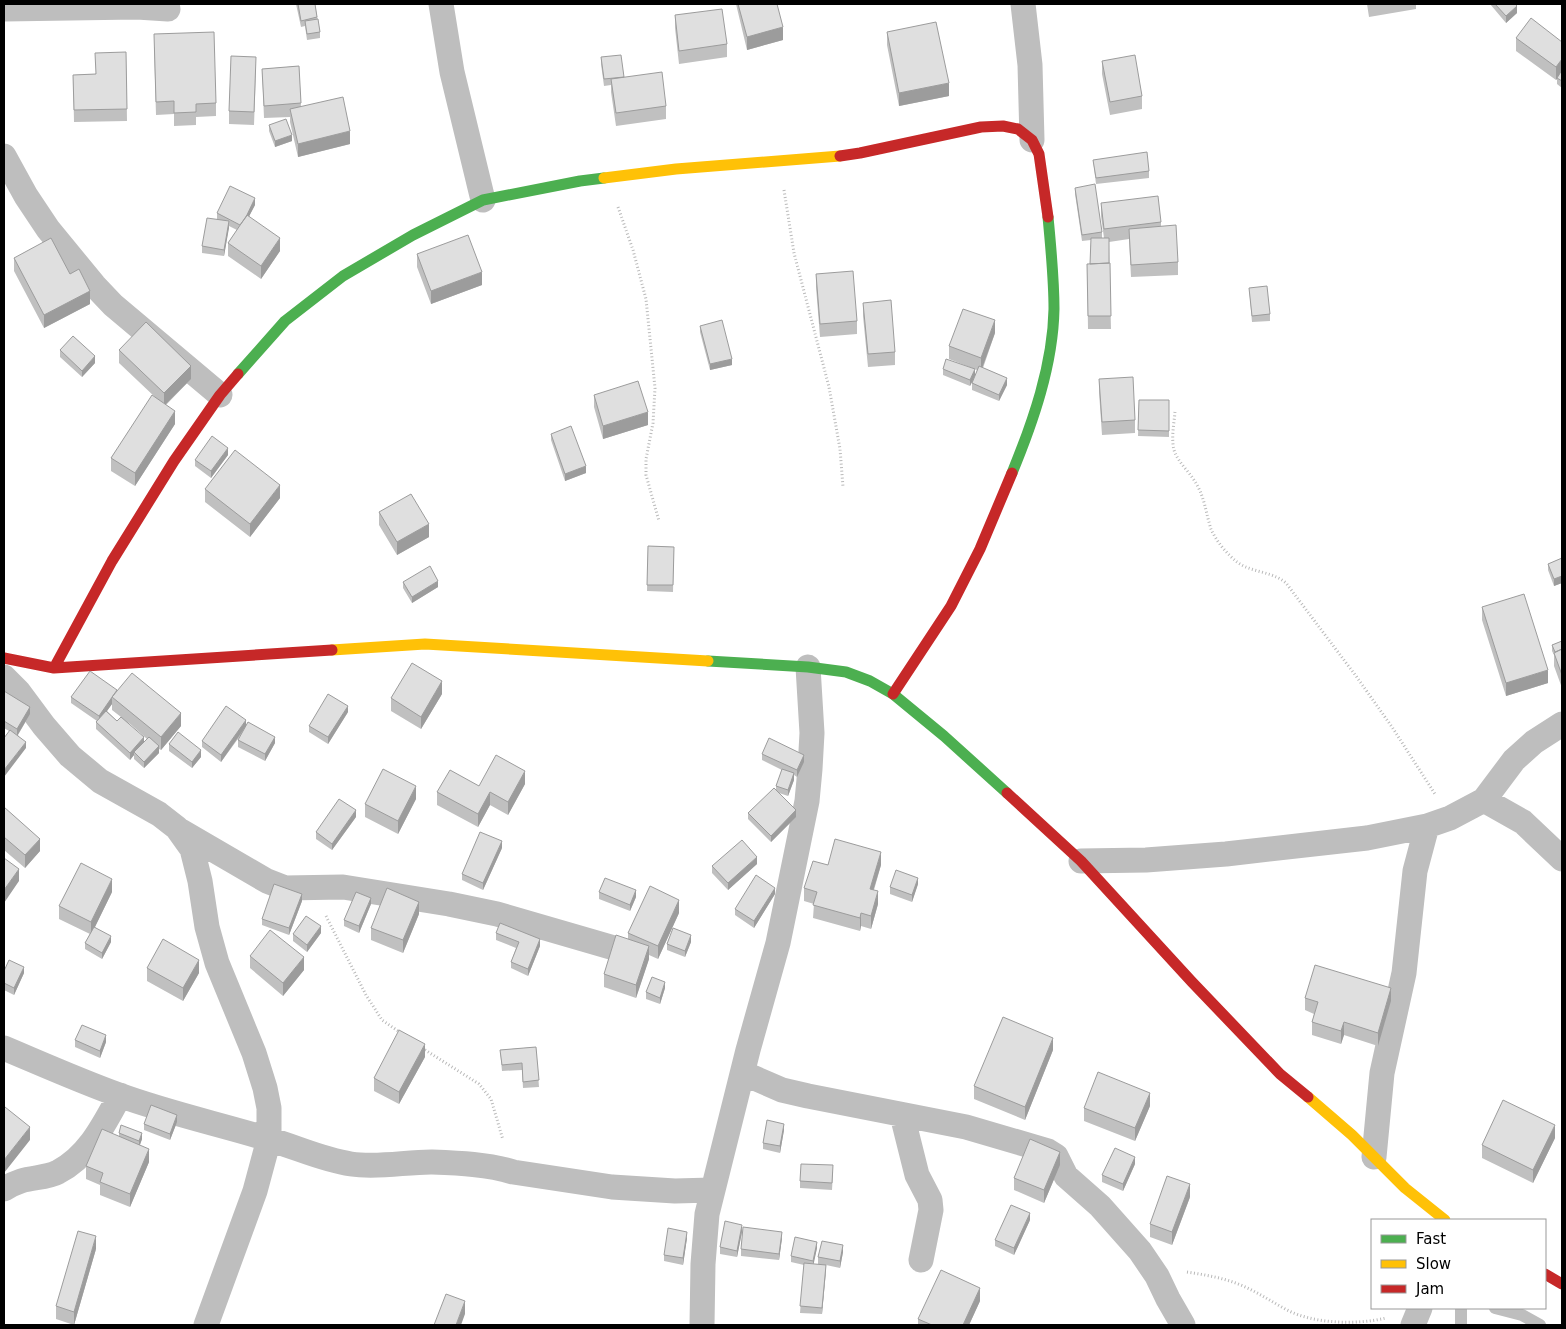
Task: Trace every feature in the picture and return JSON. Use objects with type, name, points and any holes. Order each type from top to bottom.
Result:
[{"type":"street","points":[[442,4],[452,72],[483,200]]},
{"type":"street","points":[[893,694],[951,606],[980,550],[1019,456],[1036,407],[1050,354],[1054,310],[1048,212],[1041,162],[1032,140],[1030,65],[1023,4]]},
{"type":"street","points":[[4,9],[137,7],[168,9]]},
{"type":"street","points":[[54,668],[112,561],[174,461],[220,395],[285,321],[343,276],[413,235],[483,200],[580,182],[676,169],[822,158],[860,153],[981,127],[1003,126],[1018,129],[1032,140]]},
{"type":"street","points":[[4,156],[26,196],[48,229],[94,285],[113,305],[220,395]]},
{"type":"street","points":[[4,658],[54,668],[425,644],[808,667],[846,672],[870,681],[893,694],[944,736],[1081,861],[1280,1074],[1352,1135],[1405,1188],[1443,1219]]},
{"type":"street","points":[[702,1325],[707,1214],[778,943],[807,801],[812,733],[808,667]]},
{"type":"street","points":[[4,677],[18,691],[44,726],[70,756],[100,781],[159,814],[177,828],[268,881],[285,888],[342,887],[458,906],[519,920],[614,948]]},
{"type":"street","points":[[1081,861],[1146,860],[1226,854],[1367,838],[1427,826],[1450,818],[1484,800],[1514,760],[1534,742],[1562,724]]},
{"type":"street","points":[[1484,800],[1523,822],[1562,859]]},
{"type":"street","points":[[1374,1157],[1382,1073],[1404,973],[1414,871],[1427,826]]},
{"type":"street","points":[[177,828],[192,849],[208,927],[218,963],[247,1035],[265,1088],[269,1108],[269,1139],[255,1191],[206,1325]]},
{"type":"street","points":[[4,1048],[120,1095],[212,1124],[269,1139],[320,1157],[352,1164],[391,1165],[431,1162],[499,1168],[513,1172],[612,1187],[676,1191],[712,1190]]},
{"type":"street","points":[[743,1073],[782,1090],[902,1115],[938,1120],[1048,1151],[1056,1156],[1066,1176],[1100,1206],[1121,1228],[1150,1264],[1183,1325]]},
{"type":"street","points":[[4,1189],[22,1180],[41,1178],[58,1172],[80,1156],[90,1145],[120,1095]]},
{"type":"street","points":[[902,1115],[917,1175],[930,1200],[931,1210],[921,1260]]},
{"type":"street","points":[[1546,1275],[1562,1284]]},
{"type":"lane","points":[[1461,1309],[1461,1325]]},
{"type":"lane","points":[[1499,1309],[1522,1315],[1540,1325]]},
{"type":"path","points":[[779,160],[794,253],[829,387],[840,449],[843,487]]},
{"type":"path","points":[[608,178],[633,250],[646,299],[655,388],[653,423],[646,459],[646,475],[659,521]]},
{"type":"path","points":[[1175,412],[1174,450],[1177,458],[1188,470],[1204,497],[1212,529],[1218,542],[1238,562],[1251,569],[1278,577],[1286,583],[1377,705],[1416,762],[1450,818]]},
{"type":"path","points":[[312,888],[366,995],[382,1020],[402,1034]]},
{"type":"path","points":[[416,1044],[479,1084],[491,1100],[513,1172]]},
{"type":"path","points":[[1150,1264],[1227,1280],[1244,1286],[1304,1317],[1361,1322],[1417,1315]]},
{"type":"building","points":[[298,4],[315,4],[317,17],[301,21]]},
{"type":"building","points":[[738,4],[777,4],[783,27],[747,37]]},
{"type":"building","points":[[1495,4],[1515,4],[1517,6],[1506,16]]},
{"type":"building","points":[[722,9],[727,44],[679,51],[675,15]]},
{"type":"building","points":[[1531,18],[1562,42],[1562,59],[1556,67],[1516,38]]},
{"type":"building","points":[[318,19],[320,32],[307,34],[305,21]]},
{"type":"building","points":[[936,22],[949,83],[899,93],[887,32]]},
{"type":"building","points":[[214,32],[216,103],[196,104],[196,112],[174,113],[174,101],[156,102],[154,34]]},
{"type":"building","points":[[126,52],[127,109],[74,110],[73,75],[96,74],[95,53]]},
{"type":"building","points":[[621,55],[624,77],[604,79],[601,57]]},
{"type":"building","points":[[1135,55],[1142,96],[1110,102],[1102,61]]},
{"type":"building","points":[[231,56],[256,57],[254,112],[229,111]]},
{"type":"building","points":[[299,66],[301,103],[264,106],[262,69]]},
{"type":"building","points":[[1562,70],[1562,81],[1557,78]]},
{"type":"building","points":[[662,72],[666,106],[616,113],[611,79]]},
{"type":"building","points":[[343,97],[350,131],[298,144],[290,109]]},
{"type":"building","points":[[286,119],[292,135],[275,141],[269,125]]},
{"type":"building","points":[[1147,152],[1149,171],[1096,178],[1093,160]]},
{"type":"building","points":[[1095,184],[1102,232],[1082,235],[1075,188]]},
{"type":"building","points":[[230,186],[255,198],[240,225],[217,213]]},
{"type":"building","points":[[1158,196],[1161,222],[1104,229],[1101,203]]},
{"type":"building","points":[[247,215],[280,238],[261,266],[228,243]]},
{"type":"building","points":[[207,218],[229,221],[224,250],[202,246]]},
{"type":"building","points":[[1176,225],[1178,262],[1131,265],[1129,229]]},
{"type":"building","points":[[468,235],[482,272],[431,291],[417,254]]},
{"type":"building","points":[[51,238],[70,274],[79,269],[90,291],[44,315],[14,258]]},
{"type":"building","points":[[1091,238],[1109,238],[1109,263],[1090,264]]},
{"type":"building","points":[[1110,263],[1111,316],[1088,316],[1087,264]]},
{"type":"building","points":[[853,271],[857,321],[820,324],[816,274]]},
{"type":"building","points":[[1267,286],[1270,314],[1252,316],[1249,288]]},
{"type":"building","points":[[891,300],[895,352],[868,354],[863,303]]},
{"type":"building","points":[[963,309],[995,320],[981,358],[949,346]]},
{"type":"building","points":[[722,320],[732,359],[710,364],[700,326]]},
{"type":"building","points":[[146,322],[191,366],[164,393],[119,350]]},
{"type":"building","points":[[73,336],[95,356],[82,371],[60,350]]},
{"type":"building","points":[[946,359],[975,369],[970,380],[943,369]]},
{"type":"building","points":[[979,366],[1007,378],[999,395],[972,383]]},
{"type":"building","points":[[1133,377],[1135,420],[1102,422],[1099,379]]},
{"type":"building","points":[[638,381],[648,412],[603,426],[594,395]]},
{"type":"building","points":[[152,395],[175,411],[135,473],[111,458]]},
{"type":"building","points":[[1139,400],[1169,400],[1169,431],[1138,430]]},
{"type":"building","points":[[571,426],[586,466],[565,474],[551,434]]},
{"type":"building","points":[[212,436],[228,448],[211,471],[195,460]]},
{"type":"building","points":[[235,450],[280,485],[250,524],[205,489]]},
{"type":"building","points":[[411,494],[429,524],[397,542],[379,512]]},
{"type":"building","points":[[648,546],[674,547],[673,585],[647,585]]},
{"type":"building","points":[[1562,558],[1562,576],[1554,579],[1548,564]]},
{"type":"building","points":[[430,566],[438,581],[412,597],[403,582]]},
{"type":"building","points":[[1524,594],[1548,670],[1506,683],[1482,607]]},
{"type":"building","points":[[1562,641],[1562,649],[1555,652],[1552,645]]},
{"type":"building","points":[[1562,649],[1562,675],[1554,653]]},
{"type":"building","points":[[412,663],[442,681],[421,717],[391,698]]},
{"type":"building","points":[[90,671],[117,690],[99,716],[71,697]]},
{"type":"building","points":[[132,673],[181,713],[161,737],[112,697]]},
{"type":"building","points":[[4,691],[30,707],[17,729],[4,721]]},
{"type":"building","points":[[328,694],[348,706],[328,737],[309,726]]},
{"type":"building","points":[[226,706],[246,720],[221,755],[202,741]]},
{"type":"building","points":[[106,711],[117,721],[121,717],[144,737],[130,753],[96,722]]},
{"type":"building","points":[[248,722],[275,737],[265,754],[238,740]]},
{"type":"building","points":[[10,730],[26,742],[4,770],[4,738]]},
{"type":"building","points":[[178,732],[201,750],[192,762],[169,744]]},
{"type":"building","points":[[149,737],[159,746],[144,762],[134,752]]},
{"type":"building","points":[[769,738],[804,755],[797,770],[762,754]]},
{"type":"building","points":[[496,755],[525,771],[508,802],[490,792],[478,814],[437,792],[450,770],[479,786]]},
{"type":"building","points":[[383,769],[416,786],[398,821],[365,804]]},
{"type":"building","points":[[782,769],[794,773],[788,790],[776,786]]},
{"type":"building","points":[[774,788],[796,810],[771,836],[748,813]]},
{"type":"building","points":[[339,799],[356,810],[332,844],[316,832]]},
{"type":"building","points":[[4,807],[40,839],[25,855],[4,837]]},
{"type":"building","points":[[480,832],[502,841],[483,883],[462,874]]},
{"type":"building","points":[[835,839],[881,852],[870,889],[878,891],[871,916],[861,913],[860,918],[813,905],[817,892],[804,888],[813,861],[828,865]]},
{"type":"building","points":[[742,840],[757,857],[728,883],[712,866]]},
{"type":"building","points":[[4,858],[19,869],[4,890]]},
{"type":"building","points":[[81,863],[112,879],[91,922],[59,906]]},
{"type":"building","points":[[896,870],[918,878],[912,895],[890,887]]},
{"type":"building","points":[[756,875],[775,888],[754,921],[735,909]]},
{"type":"building","points":[[605,878],[636,890],[630,905],[599,892]]},
{"type":"building","points":[[274,884],[302,894],[289,928],[262,919]]},
{"type":"building","points":[[650,886],[679,900],[658,946],[628,933]]},
{"type":"building","points":[[387,888],[419,902],[403,940],[371,928]]},
{"type":"building","points":[[356,892],[371,898],[359,926],[344,920]]},
{"type":"building","points":[[306,916],[321,926],[307,945],[293,934]]},
{"type":"building","points":[[500,923],[540,939],[528,969],[511,962],[519,942],[496,933]]},
{"type":"building","points":[[94,927],[111,936],[102,953],[85,943]]},
{"type":"building","points":[[673,928],[691,935],[685,951],[667,944]]},
{"type":"building","points":[[270,930],[304,957],[283,983],[250,956]]},
{"type":"building","points":[[616,935],[649,946],[636,985],[604,974]]},
{"type":"building","points":[[163,939],[199,960],[183,988],[147,968]]},
{"type":"building","points":[[9,960],[24,967],[14,988],[4,983],[4,971]]},
{"type":"building","points":[[1315,965],[1391,988],[1378,1033],[1344,1022],[1341,1031],[1312,1022],[1318,1002],[1305,998]]},
{"type":"building","points":[[652,977],[665,982],[660,998],[646,992]]},
{"type":"building","points":[[1003,1017],[1053,1038],[1025,1107],[974,1086]]},
{"type":"building","points":[[82,1025],[106,1035],[100,1051],[75,1040]]},
{"type":"building","points":[[399,1030],[425,1044],[399,1092],[374,1078]]},
{"type":"building","points":[[536,1047],[539,1080],[523,1082],[522,1063],[502,1065],[500,1050]]},
{"type":"building","points":[[1098,1072],[1150,1093],[1135,1128],[1084,1108]]},
{"type":"building","points":[[1503,1100],[1555,1125],[1533,1170],[1482,1145]]},
{"type":"building","points":[[151,1105],[177,1115],[170,1134],[144,1124]]},
{"type":"building","points":[[4,1108],[30,1127],[4,1160]]},
{"type":"building","points":[[767,1120],[784,1124],[780,1146],[763,1143]]},
{"type":"building","points":[[121,1125],[142,1133],[139,1141],[119,1133]]},
{"type":"building","points":[[102,1129],[149,1149],[130,1194],[100,1182],[103,1173],[86,1166]]},
{"type":"building","points":[[1030,1139],[1060,1152],[1044,1190],[1014,1178]]},
{"type":"building","points":[[1115,1148],[1135,1157],[1123,1184],[1102,1175]]},
{"type":"building","points":[[801,1164],[833,1165],[832,1183],[800,1181]]},
{"type":"building","points":[[1167,1176],[1190,1184],[1172,1232],[1150,1224]]},
{"type":"building","points":[[1011,1205],[1030,1213],[1014,1248],[995,1240]]},
{"type":"building","points":[[725,1221],[742,1225],[737,1251],[720,1247]]},
{"type":"building","points":[[743,1227],[782,1232],[779,1254],[741,1249]]},
{"type":"building","points":[[668,1228],[687,1232],[683,1258],[664,1255]]},
{"type":"building","points":[[78,1231],[96,1236],[74,1312],[56,1306]]},
{"type":"building","points":[[795,1237],[817,1242],[813,1261],[791,1256]]},
{"type":"building","points":[[822,1241],[843,1245],[840,1261],[818,1257]]},
{"type":"building","points":[[804,1263],[826,1265],[822,1308],[800,1306]]},
{"type":"building","points":[[941,1270],[980,1288],[963,1325],[932,1325],[918,1319]]},
{"type":"building","points":[[446,1294],[465,1301],[456,1325],[434,1325]]},
{"type":"traffic: fast","points":[[238,374],[285,321],[343,276],[413,235],[483,200],[604,178]]},
{"type":"traffic: fast","points":[[1012,473],[1040,393],[1046,372],[1053,330],[1054,298],[1048,217]]},
{"type":"traffic: fast","points":[[708,661],[808,667],[846,672],[870,681],[893,694],[944,736],[1007,793]]},
{"type":"traffic: slow","points":[[604,178],[676,169],[840,156]]},
{"type":"traffic: slow","points":[[332,650],[425,644],[708,661]]},
{"type":"traffic: slow","points":[[1308,1097],[1352,1135],[1405,1188],[1444,1219]]},
{"type":"traffic: jam","points":[[840,156],[981,127],[1003,126],[1018,129],[1032,140],[1039,154],[1048,217]]},
{"type":"traffic: jam","points":[[54,668],[112,561],[174,461],[220,395],[238,374]]},
{"type":"traffic: jam","points":[[893,694],[951,606],[980,549],[1012,473]]},
{"type":"traffic: jam","points":[[4,658],[54,668],[332,650]]},
{"type":"traffic: jam","points":[[1007,793],[1081,861],[1280,1074],[1308,1097]]},
{"type":"traffic: jam","points":[[1546,1275],[1562,1284]]}]
